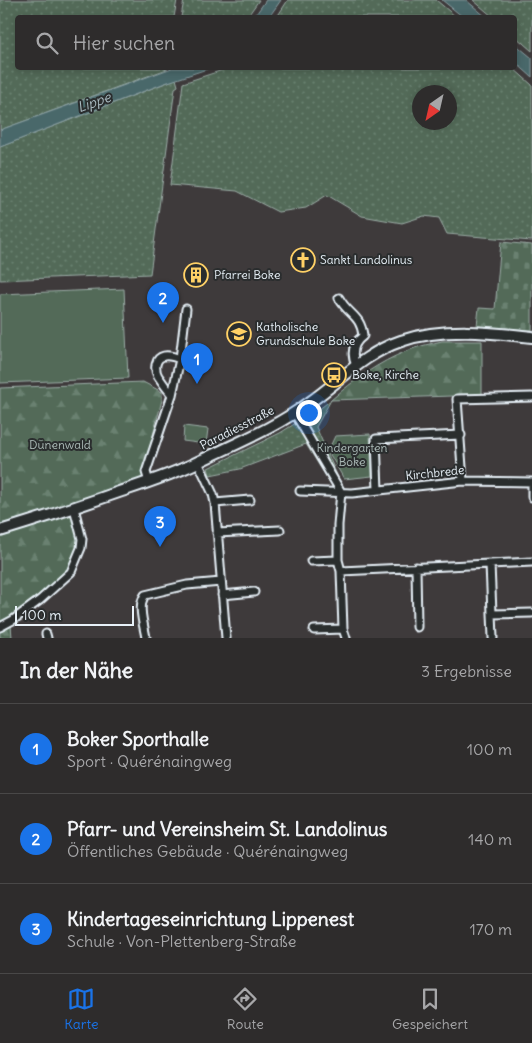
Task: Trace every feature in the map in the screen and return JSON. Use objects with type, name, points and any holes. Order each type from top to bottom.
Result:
[{"type":"main road","name":"Paradiesstraße","points":[[0,531],[149,482],[198,462],[294,412],[309,403],[372,354],[399,342],[431,334],[458,332],[532,337]]},
{"type":"street","points":[[338,298],[342,305],[360,321],[362,326],[363,336],[355,344],[352,356],[356,366]]},
{"type":"street","points":[[149,482],[146,472],[172,395],[180,359],[186,309]]},
{"type":"street","points":[[172,395],[158,375],[156,363],[158,359],[164,356],[180,359]]},
{"type":"street","points":[[463,481],[457,399],[532,397]]},
{"type":"street","points":[[294,412],[341,492],[338,524],[338,560],[341,570],[343,629],[346,638]]},
{"type":"street","points":[[378,490],[376,439],[461,435]]},
{"type":"street","points":[[198,462],[213,494],[215,503],[226,638]]},
{"type":"street","name":"Kirchbrede","points":[[300,491],[352,493],[463,481],[532,482]]},
{"type":"street","points":[[532,482],[532,497]]},
{"type":"street","points":[[215,503],[250,500]]},
{"type":"street","points":[[0,627],[33,605],[71,572],[81,548],[82,539],[74,508]]},
{"type":"street","points":[[217,533],[280,530]]},
{"type":"street","points":[[311,561],[338,560]]},
{"type":"street","points":[[341,570],[532,562]]},
{"type":"street","points":[[490,564],[493,638]]},
{"type":"street","points":[[416,567],[417,627]]},
{"type":"street","points":[[146,638],[141,606],[145,595],[187,584],[221,582]]},
{"type":"street","points":[[222,595],[254,592]]},
{"type":"street","points":[[492,614],[532,613]]},
{"type":"street","points":[[314,630],[343,629]]},
{"type":"green space","points":[[0,0],[177,0],[174,15],[15,15],[15,70],[164,70],[0,130]]},
{"type":"green space","points":[[184,0],[259,0],[248,15],[181,15]]},
{"type":"green space","points":[[288,0],[436,0],[454,15],[278,15]]},
{"type":"green space","points":[[473,0],[532,0],[532,51],[517,38],[517,15],[491,15]]},
{"type":"green space","points":[[223,70],[515,70],[532,85],[532,241],[447,234],[439,218],[424,216],[402,223],[362,216],[327,195],[306,208],[278,212],[237,191],[170,185],[183,83]]},
{"type":"green space","points":[[176,79],[178,86],[175,88],[150,274],[0,280],[0,147]]},
{"type":"green space","points":[[501,242],[532,245],[532,330],[477,326],[479,308],[495,309]]},
{"type":"green space","points":[[124,289],[128,378],[0,383],[0,294]]},
{"type":"green space","points":[[442,341],[482,341],[482,395],[331,400],[387,360],[415,348]]},
{"type":"green space","name":"Dünenwald","points":[[143,382],[162,392],[162,400],[143,474],[145,480],[0,525],[0,388]]},
{"type":"green space","points":[[331,400],[316,427],[340,482],[330,483],[306,444],[240,469],[210,475],[208,468],[280,433],[296,423],[305,436],[306,443],[309,431],[305,420]]},
{"type":"green space","points":[[184,426],[208,429],[206,444],[183,441]]},
{"type":"green space","name":"Kindergarten Boke","points":[[370,434],[372,476],[344,479],[328,451],[335,436]]},
{"type":"green space","points":[[72,512],[79,543],[77,557],[62,577],[51,587],[9,618],[12,638],[0,638],[0,534]]},
{"type":"water","points":[[266,0],[281,0],[270,15],[255,15]]},
{"type":"water","points":[[442,0],[466,0],[484,15],[461,15]]},
{"type":"water","points":[[517,46],[532,58],[532,77],[517,64]]},
{"type":"water","name":"Lippe","points":[[166,70],[204,70],[165,83],[0,147],[0,130]]},
{"type":"place","name":"Sankt Landolinus","points":[[303,260]]},
{"type":"place","name":"Pfarrei Boke","points":[[196,275]]},
{"type":"place","name":"Pfarr- und Vereinsheim St. Landolinus","points":[[163,323]]},
{"type":"place","name":"Katholische Grundschule Boke","points":[[239,334]]},
{"type":"place","name":"Boke, Kirche","points":[[334,375]]},
{"type":"place","name":"Boker Sporthalle","points":[[197,384]]},
{"type":"place","name":"Kindertageseinrichtung Lippenest","points":[[160,547]]}]
